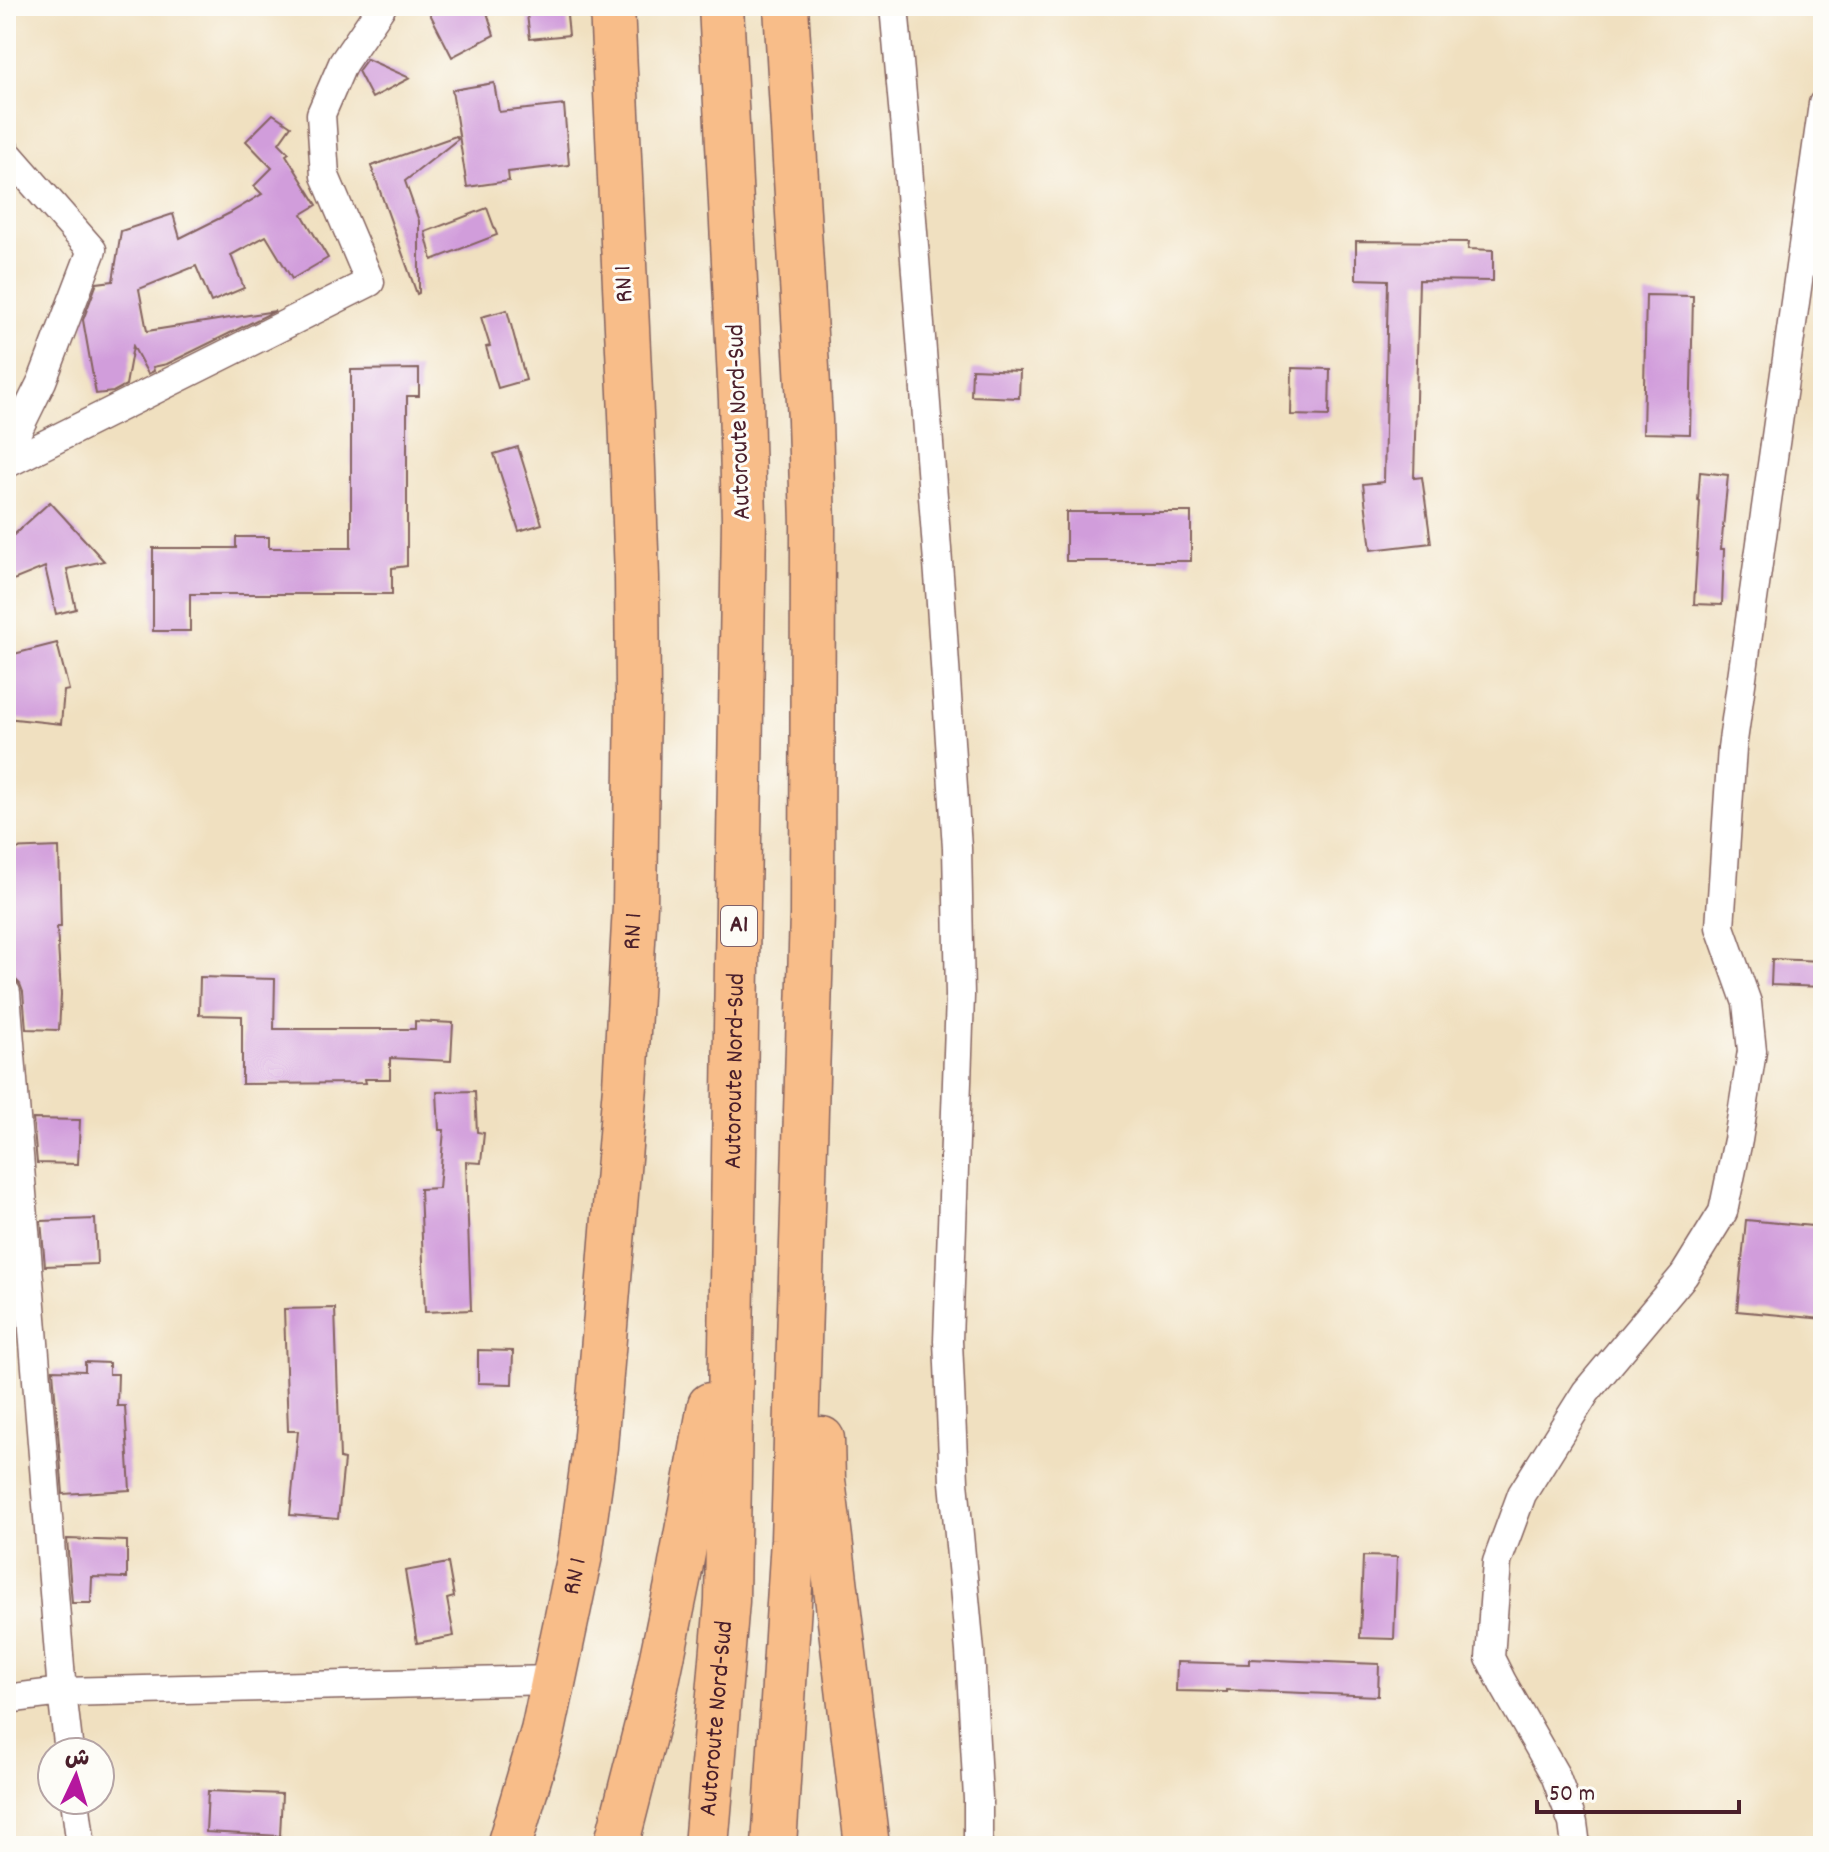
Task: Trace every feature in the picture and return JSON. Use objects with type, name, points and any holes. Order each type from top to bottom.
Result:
[{"type":"main road","name":"RN 1","points":[[509,1846],[543,1731],[580,1555],[595,1447],[625,1086],[635,906],[637,577],[612,6]]},
{"type":"main road","name":"Autoroute Nord-Sud","points":[[706,1846],[727,1601],[744,520],[721,6]]},
{"type":"main road","points":[[774,1846],[793,1539],[812,914],[813,526],[810,420],[786,6]]},
{"type":"main road","points":[[799,1294],[822,1391],[823,1480],[867,1846]]},
{"type":"main road","points":[[616,1846],[653,1701],[733,1301]]},
{"type":"street","points":[[6,464],[370,282],[325,176],[321,114],[343,63],[382,6]]},
{"type":"street","points":[[894,6],[957,848],[960,996],[948,1341],[954,1482],[971,1681],[978,1846]]},
{"type":"street","points":[[1576,1846],[1573,1823],[1555,1775],[1490,1658],[1497,1562],[1522,1494],[1586,1392],[1684,1275],[1723,1212],[1752,1051],[1747,1003],[1720,927],[1732,748],[1823,104]]},
{"type":"street","points":[[6,152],[92,250],[42,381],[6,454]]},
{"type":"street","points":[[6,993],[67,1736]]},
{"type":"street","points":[[6,1699],[62,1692],[553,1680]]},
{"type":"street","points":[[77,1816],[81,1846]]},
{"type":"building","points":[[426,6],[485,6],[494,35],[452,57]]},
{"type":"building","points":[[526,6],[566,6],[569,35],[530,39]]},
{"type":"building","points":[[367,59],[410,78],[372,98],[358,71]]},
{"type":"building","points":[[494,83],[499,112],[564,105],[569,165],[508,172],[509,181],[467,187],[452,90]]},
{"type":"building","points":[[273,114],[291,126],[279,143],[289,153],[286,155],[317,205],[302,214],[328,258],[292,279],[266,236],[231,255],[244,288],[211,302],[196,266],[139,289],[147,331],[275,311],[167,364],[153,367],[154,371],[148,374],[133,346],[126,385],[113,392],[96,394],[83,320],[97,283],[113,281],[121,231],[173,214],[180,238],[262,194],[254,186],[272,168],[246,141]]},
{"type":"building","points":[[456,136],[458,139],[405,181],[419,221],[417,294],[371,166]]},
{"type":"building","points":[[487,208],[497,235],[432,260],[425,232]]},
{"type":"building","points":[[1356,241],[1469,242],[1468,249],[1493,250],[1493,281],[1419,280],[1414,478],[1422,477],[1431,543],[1371,550],[1363,484],[1384,482],[1388,280],[1356,279]]},
{"type":"building","points":[[1646,295],[1693,296],[1690,434],[1643,433]]},
{"type":"building","points":[[507,310],[526,380],[498,388],[481,317]]},
{"type":"building","points":[[1292,368],[1330,369],[1329,416],[1291,415]]},
{"type":"building","points":[[419,369],[419,396],[407,396],[407,566],[392,568],[392,594],[190,594],[190,631],[153,631],[153,548],[236,548],[236,537],[269,537],[269,548],[351,548],[351,370]]},
{"type":"building","points":[[972,369],[1020,371],[1019,398],[971,396]]},
{"type":"building","points":[[518,447],[542,524],[519,531],[494,454]]},
{"type":"building","points":[[1700,472],[1728,475],[1721,549],[1724,549],[1722,605],[1694,604]]},
{"type":"building","points":[[50,502],[104,561],[67,569],[76,609],[56,614],[45,567],[6,583],[6,542]]},
{"type":"building","points":[[1066,512],[1191,512],[1191,561],[1066,561]]},
{"type":"building","points":[[57,643],[69,690],[64,691],[61,724],[6,718],[6,656]]},
{"type":"building","points":[[59,847],[59,1030],[26,1029],[20,984],[6,976],[6,849]]},
{"type":"building","points":[[1772,959],[1823,961],[1823,987],[1771,985]]},
{"type":"building","points":[[200,977],[275,979],[274,1029],[415,1029],[415,1021],[453,1023],[451,1061],[390,1058],[390,1079],[365,1079],[366,1083],[242,1084],[242,1016],[199,1015]]},
{"type":"building","points":[[475,1091],[477,1132],[484,1133],[481,1163],[466,1162],[471,1310],[425,1312],[420,1189],[439,1188],[444,1130],[439,1130],[437,1092]]},
{"type":"building","points":[[33,1119],[80,1120],[78,1164],[37,1163]]},
{"type":"building","points":[[95,1219],[97,1264],[45,1266],[41,1221]]},
{"type":"building","points":[[1746,1220],[1823,1227],[1823,1319],[1737,1311]]},
{"type":"building","points":[[335,1308],[340,1459],[344,1460],[338,1519],[290,1515],[298,1431],[288,1431],[284,1309]]},
{"type":"building","points":[[478,1350],[513,1351],[512,1384],[478,1383]]},
{"type":"building","points":[[85,1362],[109,1363],[109,1374],[118,1374],[117,1406],[125,1406],[130,1490],[63,1494],[53,1370],[85,1371]]},
{"type":"building","points":[[67,1539],[127,1541],[127,1578],[92,1577],[91,1603],[72,1603]]},
{"type":"building","points":[[1363,1556],[1397,1557],[1394,1639],[1360,1638]]},
{"type":"building","points":[[448,1563],[454,1597],[447,1599],[454,1636],[417,1643],[405,1571]]},
{"type":"building","points":[[1249,1659],[1379,1664],[1378,1696],[1176,1691],[1177,1662],[1249,1664]]},
{"type":"building","points":[[208,1791],[282,1794],[280,1836],[206,1832]]}]
